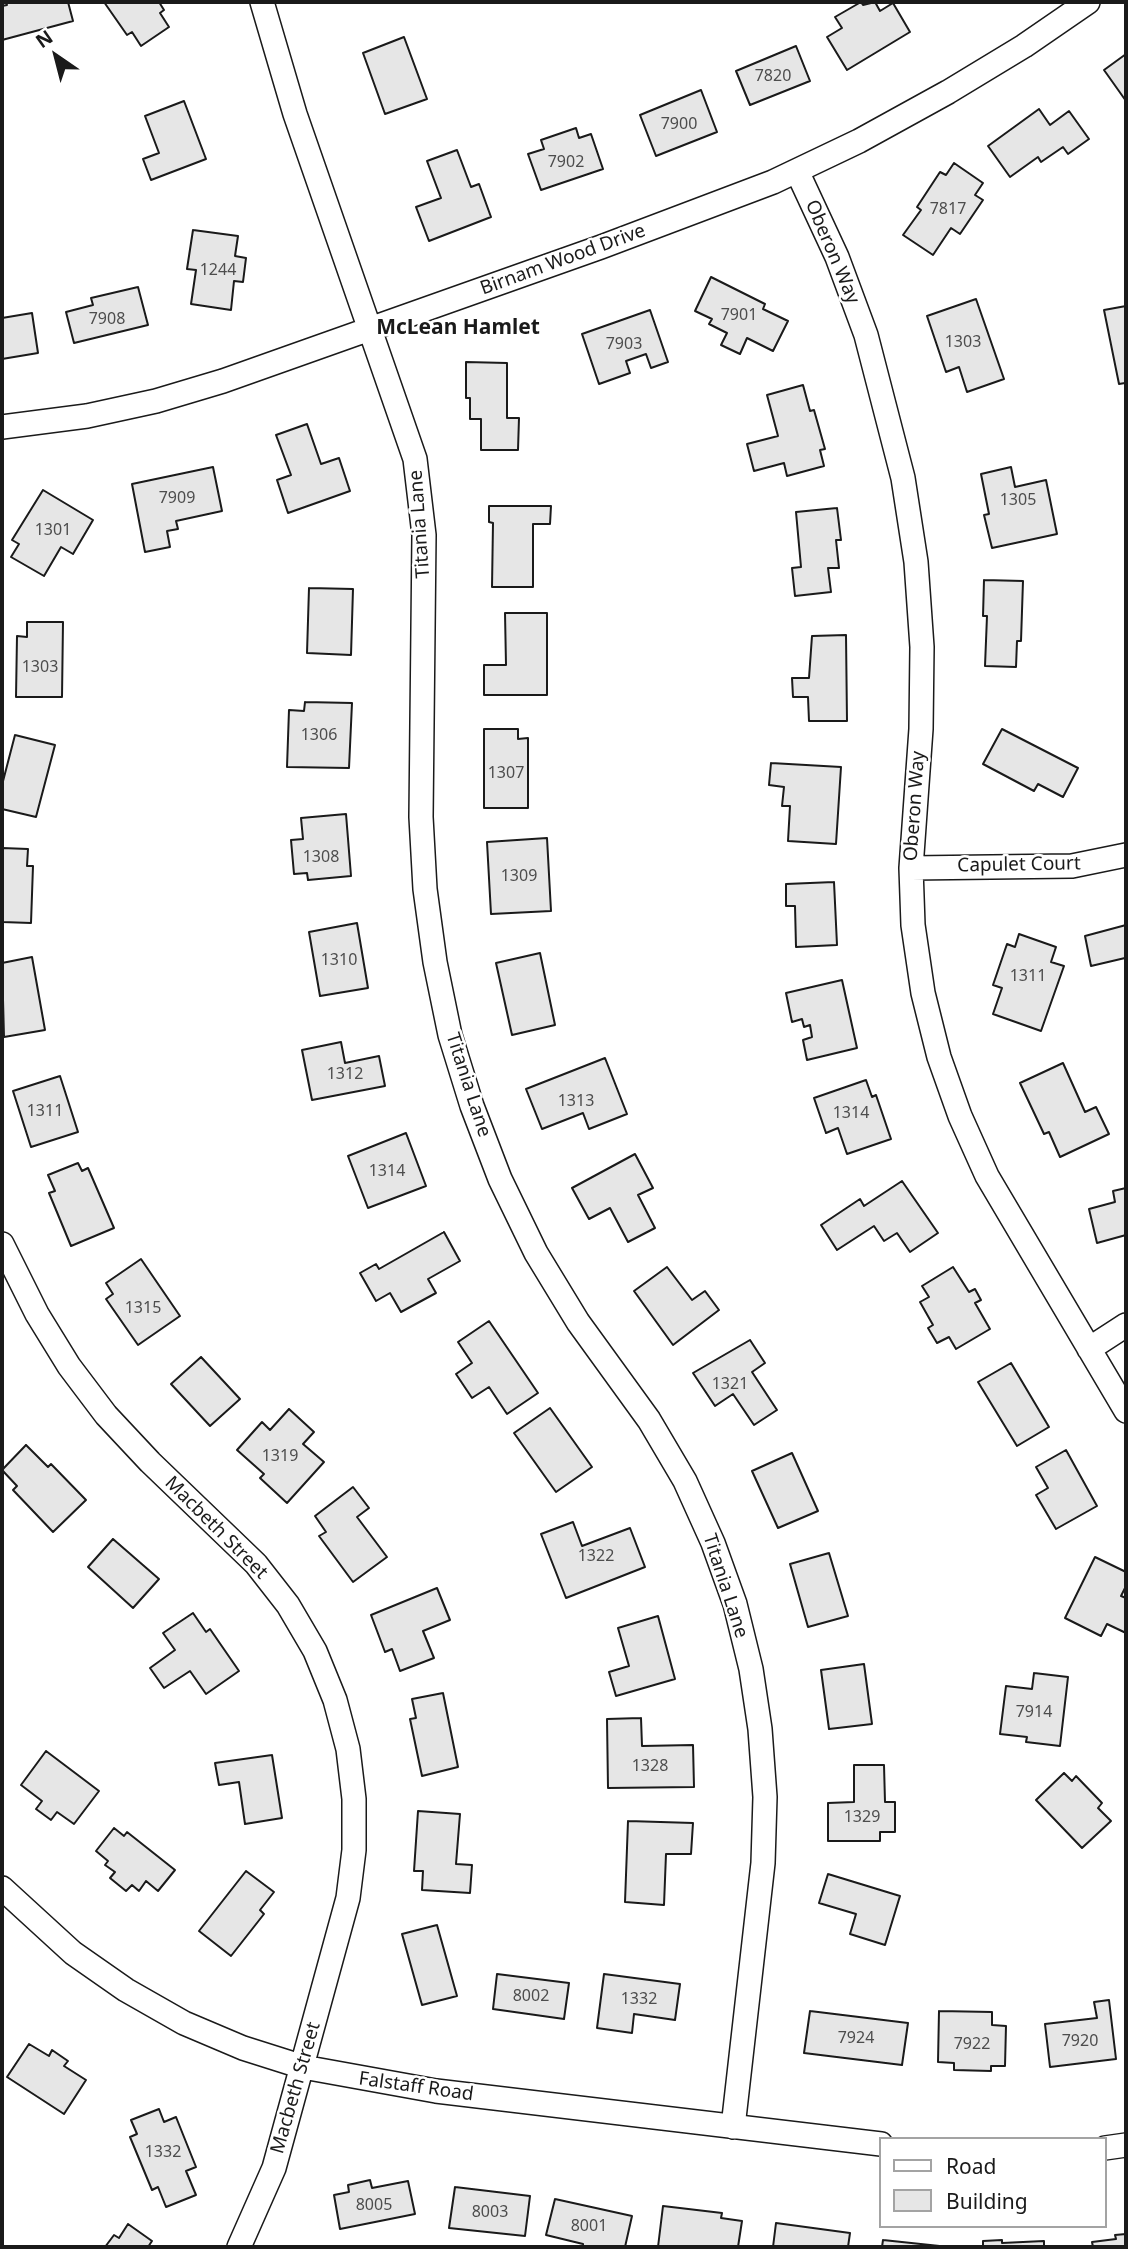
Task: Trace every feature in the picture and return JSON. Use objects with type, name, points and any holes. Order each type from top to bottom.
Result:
[{"type":"street","name":"Titania Lane","points":[[262,2],[295,114],[415,459],[425,536],[422,829],[425,889],[435,962],[450,1035],[472,1106],[500,1179],[537,1253],[578,1322],[649,1420],[685,1481],[713,1543],[735,1604],[751,1669],[761,1729],[765,1797],[764,1863],[733,2127]]},
{"type":"street","name":"Birnam Wood Drive","points":[[2,426],[87,416],[156,401],[371,329],[601,247],[797,171],[948,92],[1024,46],[1088,2]]},
{"type":"street","name":"Oberon Way","points":[[797,171],[837,257],[866,335],[903,478],[916,562],[922,646],[921,729],[911,868],[914,925],[923,993],[939,1057],[960,1116],[987,1176],[1126,1411]]},
{"type":"street","name":"Capulet Court","points":[[911,868],[1072,866],[1126,855]]},
{"type":"street","name":"Macbeth Street","points":[[2,1244],[37,1314],[69,1366],[106,1415],[150,1462],[256,1564],[288,1605],[314,1650],[335,1700],[348,1749],[355,1799],[355,1850],[348,1898],[303,2067],[266,2189],[239,2247]]},
{"type":"street","points":[[1089,1349],[1126,1325]]},
{"type":"street","name":"Falstaff Road","points":[[2,1888],[73,1953],[125,1990],[184,2023],[243,2048],[303,2067],[436,2091],[880,2144]]},
{"type":"street","points":[[1107,2148],[1126,2145]]},
{"type":"building","points":[[6,2],[68,2],[73,21],[2,40],[2,6],[7,5]]},
{"type":"building","points":[[104,2],[159,2],[164,10],[160,13],[169,27],[141,46],[132,32],[127,35]]},
{"type":"building","points":[[861,2],[863,5],[875,2],[880,11],[893,3],[910,32],[847,70],[827,37],[842,28],[835,17]]},
{"type":"building","points":[[404,37],[427,99],[385,114],[363,53]]},
{"type":"building","points":[[796,46],[810,81],[750,105],[736,71]]},
{"type":"building","points":[[1126,54],[1126,101],[1104,70]]},
{"type":"building","points":[[701,90],[717,132],[656,156],[640,115]]},
{"type":"building","points":[[184,101],[206,159],[151,180],[143,159],[159,153],[145,116]]},
{"type":"building","points":[[1039,109],[1050,125],[1069,111],[1089,139],[1068,154],[1063,147],[1041,162],[1038,157],[1010,177],[988,146]]},
{"type":"building","points":[[576,128],[579,138],[591,134],[603,169],[541,190],[528,154],[544,149],[541,140]]},
{"type":"building","points":[[457,150],[471,187],[479,184],[491,217],[429,241],[416,207],[441,198],[427,161]]},
{"type":"building","points":[[954,163],[983,183],[975,195],[983,200],[960,234],[951,228],[933,255],[903,235],[921,210],[917,207],[940,172],[946,175]]},
{"type":"building","points":[[193,230],[238,236],[235,256],[246,258],[243,282],[234,281],[231,310],[191,304],[196,270],[187,269]]},
{"type":"building","points":[[711,277],[765,304],[763,309],[788,321],[773,351],[747,338],[740,354],[721,345],[727,333],[709,324],[712,319],[695,311]]},
{"type":"building","points":[[138,287],[148,325],[74,343],[66,312],[93,305],[91,298]]},
{"type":"building","points":[[976,299],[1004,379],[967,392],[959,367],[946,372],[927,316]]},
{"type":"building","points":[[1126,306],[1126,391],[1125,383],[1119,384],[1104,310]]},
{"type":"building","points":[[650,310],[668,362],[651,368],[646,354],[626,361],[630,373],[599,384],[582,334]]},
{"type":"building","points":[[32,313],[38,353],[2,359],[2,318]]},
{"type":"building","points":[[466,362],[507,363],[507,418],[519,418],[518,450],[481,450],[481,419],[470,419],[470,398],[466,398]]},
{"type":"building","points":[[803,385],[810,411],[814,410],[825,449],[820,450],[824,466],[787,476],[784,463],[754,471],[747,444],[778,436],[767,395]]},
{"type":"building","points":[[307,424],[321,464],[339,458],[350,491],[288,513],[277,480],[291,475],[276,435]]},
{"type":"building","points":[[213,467],[222,511],[176,521],[178,529],[167,531],[170,547],[145,552],[132,484]]},
{"type":"building","points":[[1011,467],[1015,487],[1046,480],[1057,534],[992,548],[984,515],[989,514],[981,474]]},
{"type":"building","points":[[43,490],[93,520],[73,554],[61,547],[44,576],[11,557],[19,544],[12,540]]},
{"type":"building","points":[[489,506],[551,506],[550,524],[533,524],[533,587],[492,587],[493,523],[489,522]]},
{"type":"building","points":[[837,508],[841,540],[836,540],[839,568],[828,568],[831,592],[795,596],[792,568],[801,567],[796,512]]},
{"type":"building","points":[[984,580],[1023,581],[1021,641],[1017,641],[1016,667],[985,666],[987,616],[983,616]]},
{"type":"building","points":[[309,588],[353,589],[351,655],[307,653]]},
{"type":"building","points":[[505,613],[547,613],[547,695],[484,695],[484,665],[506,665]]},
{"type":"building","points":[[27,622],[63,622],[62,697],[16,697],[17,636],[27,637]]},
{"type":"building","points":[[846,635],[847,721],[809,721],[808,697],[793,697],[792,678],[809,678],[812,636]]},
{"type":"building","points":[[305,702],[352,703],[349,768],[287,767],[289,710],[304,711]]},
{"type":"building","points":[[484,729],[518,729],[518,739],[528,738],[528,808],[484,808]]},
{"type":"building","points":[[1002,729],[1078,768],[1063,797],[1038,784],[1034,791],[983,764]]},
{"type":"building","points":[[15,735],[55,745],[36,817],[2,809],[2,785]]},
{"type":"building","points":[[771,763],[841,767],[836,844],[788,841],[790,806],[782,806],[784,787],[769,785]]},
{"type":"building","points":[[346,814],[351,876],[308,880],[307,873],[294,874],[291,840],[303,839],[301,818]]},
{"type":"building","points":[[547,838],[551,911],[491,914],[487,842]]},
{"type":"building","points":[[2,848],[28,849],[27,866],[33,866],[31,923],[2,922]]},
{"type":"building","points":[[834,882],[837,945],[796,947],[795,906],[786,906],[786,884]]},
{"type":"building","points":[[357,923],[368,988],[320,996],[309,932]]},
{"type":"building","points":[[1126,925],[1126,964],[1125,958],[1091,966],[1085,936]]},
{"type":"building","points":[[1019,934],[1056,947],[1051,962],[1064,966],[1041,1031],[993,1014],[1002,988],[993,985],[1007,944],[1015,947]]},
{"type":"building","points":[[540,953],[555,1025],[512,1035],[496,963]]},
{"type":"building","points":[[32,957],[45,1030],[4,1037],[2,963]]},
{"type":"building","points":[[842,980],[857,1048],[807,1060],[803,1040],[812,1037],[810,1025],[804,1027],[802,1019],[792,1022],[786,993]]},
{"type":"building","points":[[341,1042],[345,1063],[379,1056],[385,1086],[312,1100],[302,1050]]},
{"type":"building","points":[[605,1058],[627,1114],[589,1129],[583,1113],[542,1129],[526,1089]]},
{"type":"building","points":[[1063,1063],[1085,1112],[1096,1107],[1109,1134],[1060,1157],[1049,1132],[1044,1134],[1020,1083]]},
{"type":"building","points":[[60,1076],[78,1132],[31,1147],[13,1091]]},
{"type":"building","points":[[866,1080],[872,1097],[876,1095],[891,1139],[847,1154],[838,1128],[826,1133],[814,1098]]},
{"type":"building","points":[[406,1133],[426,1186],[368,1208],[348,1156]]},
{"type":"building","points":[[635,1154],[653,1188],[638,1195],[655,1228],[628,1242],[610,1208],[589,1219],[572,1188]]},
{"type":"building","points":[[78,1163],[82,1171],[88,1168],[114,1228],[71,1246],[49,1193],[55,1191],[48,1175]]},
{"type":"building","points":[[902,1181],[938,1233],[910,1252],[897,1233],[884,1241],[874,1226],[837,1250],[821,1225],[860,1199],[864,1206]]},
{"type":"building","points":[[1126,1188],[1126,1235],[1097,1243],[1089,1209],[1115,1202],[1113,1191]]},
{"type":"building","points":[[444,1232],[460,1261],[428,1279],[436,1293],[401,1312],[390,1293],[376,1301],[360,1273],[376,1264],[379,1269]]},
{"type":"building","points":[[141,1259],[180,1316],[138,1345],[106,1299],[113,1294],[106,1283]]},
{"type":"building","points":[[667,1267],[692,1300],[705,1291],[719,1310],[673,1345],[634,1291]]},
{"type":"building","points":[[953,1267],[969,1292],[975,1289],[981,1300],[975,1303],[990,1329],[956,1349],[949,1337],[937,1343],[928,1328],[933,1325],[920,1302],[929,1297],[922,1286]]},
{"type":"building","points":[[489,1321],[538,1393],[507,1414],[489,1387],[472,1398],[456,1374],[472,1363],[458,1342]]},
{"type":"building","points":[[750,1340],[765,1363],[752,1372],[777,1410],[754,1425],[733,1394],[715,1406],[693,1373]]},
{"type":"building","points":[[201,1357],[240,1399],[210,1426],[171,1384]]},
{"type":"building","points":[[1011,1363],[1049,1427],[1017,1446],[978,1382]]},
{"type":"building","points":[[550,1408],[592,1467],[556,1492],[514,1433]]},
{"type":"building","points":[[289,1409],[314,1432],[303,1444],[324,1462],[287,1503],[260,1478],[264,1474],[237,1450],[262,1422],[270,1430]]},
{"type":"building","points":[[26,1445],[48,1467],[51,1464],[86,1500],[53,1532],[13,1490],[17,1486],[2,1470]]},
{"type":"building","points":[[1066,1450],[1097,1506],[1056,1529],[1036,1495],[1048,1488],[1036,1467]]},
{"type":"building","points":[[792,1453],[818,1511],[778,1528],[752,1471]]},
{"type":"building","points":[[353,1487],[369,1508],[357,1517],[387,1557],[353,1582],[319,1536],[326,1532],[315,1516]]},
{"type":"building","points":[[573,1522],[582,1546],[630,1528],[645,1567],[566,1598],[541,1534]]},
{"type":"building","points":[[113,1539],[159,1579],[133,1608],[88,1567]]},
{"type":"building","points":[[829,1553],[848,1616],[808,1627],[790,1564]]},
{"type":"building","points":[[1095,1557],[1126,1572],[1126,1586],[1121,1596],[1126,1598],[1126,1633],[1107,1624],[1101,1636],[1065,1618]]},
{"type":"building","points":[[437,1588],[450,1620],[423,1631],[434,1658],[400,1671],[392,1649],[385,1652],[371,1615]]},
{"type":"building","points":[[193,1613],[206,1632],[210,1629],[239,1671],[206,1694],[190,1671],[164,1688],[150,1668],[175,1650],[163,1633]]},
{"type":"building","points":[[658,1616],[675,1679],[616,1696],[609,1672],[629,1666],[618,1628]]},
{"type":"building","points":[[864,1664],[872,1724],[829,1729],[821,1670]]},
{"type":"building","points":[[1034,1673],[1068,1677],[1060,1746],[1026,1742],[1027,1737],[1000,1734],[1006,1686],[1032,1689]]},
{"type":"building","points":[[443,1693],[458,1767],[422,1776],[410,1719],[416,1718],[412,1699]]},
{"type":"building","points":[[641,1718],[642,1746],[693,1745],[694,1787],[608,1788],[607,1719]]},
{"type":"building","points":[[46,1751],[99,1791],[74,1824],[57,1812],[51,1820],[36,1809],[42,1801],[21,1785]]},
{"type":"building","points":[[272,1755],[282,1818],[245,1824],[239,1782],[219,1785],[215,1763]]},
{"type":"building","points":[[854,1765],[884,1765],[885,1802],[895,1802],[895,1832],[880,1832],[880,1841],[828,1841],[828,1803],[854,1802]]},
{"type":"building","points":[[1064,1773],[1072,1781],[1076,1776],[1102,1803],[1098,1808],[1111,1821],[1082,1848],[1036,1800]]},
{"type":"building","points":[[418,1811],[460,1814],[456,1864],[472,1865],[470,1893],[422,1890],[423,1871],[414,1871]]},
{"type":"building","points":[[628,1821],[693,1823],[691,1854],[666,1854],[664,1905],[625,1902]]},
{"type":"building","points":[[114,1828],[124,1836],[127,1832],[175,1870],[158,1891],[146,1881],[139,1891],[132,1885],[126,1891],[110,1878],[115,1872],[105,1865],[108,1861],[96,1851]]},
{"type":"building","points":[[246,1871],[274,1892],[260,1910],[264,1914],[231,1956],[199,1931]]},
{"type":"building","points":[[828,1874],[900,1896],[885,1945],[850,1934],[856,1914],[819,1903]]},
{"type":"building","points":[[437,1925],[457,1996],[422,2005],[402,1934]]},
{"type":"building","points":[[497,1974],[569,1983],[564,2019],[493,2009]]},
{"type":"building","points":[[604,1974],[680,1984],[675,2020],[634,2014],[632,2033],[597,2028]]},
{"type":"building","points":[[1109,2000],[1116,2059],[1050,2067],[1045,2024],[1097,2018],[1094,2002]]},
{"type":"building","points":[[810,2011],[908,2023],[902,2065],[804,2053]]},
{"type":"building","points":[[939,2011],[992,2012],[992,2025],[1006,2026],[1005,2066],[991,2066],[991,2071],[954,2070],[954,2063],[938,2062]]},
{"type":"building","points":[[29,2044],[49,2056],[52,2050],[68,2061],[64,2066],[86,2080],[64,2114],[7,2077]]},
{"type":"building","points":[[159,2109],[164,2122],[176,2117],[196,2167],[186,2171],[196,2195],[166,2207],[158,2187],[152,2190],[130,2137],[137,2134],[131,2120]]},
{"type":"building","points":[[370,2180],[372,2188],[408,2181],[415,2214],[340,2229],[334,2195],[349,2192],[348,2185]]},
{"type":"building","points":[[455,2187],[530,2196],[525,2236],[449,2228]]},
{"type":"building","points":[[555,2199],[632,2216],[625,2247],[583,2247],[583,2244],[546,2235]]},
{"type":"building","points":[[663,2206],[722,2213],[721,2218],[742,2221],[738,2247],[658,2247]]},
{"type":"building","points":[[776,2223],[850,2233],[848,2247],[773,2247]]},
{"type":"building","points":[[128,2224],[152,2241],[148,2247],[105,2247],[114,2235],[119,2238]]},
{"type":"building","points":[[1126,2234],[1126,2247],[1093,2247],[1092,2242],[1116,2239],[1115,2235]]},
{"type":"building","points":[[883,2240],[949,2247],[882,2247]]},
{"type":"building","points":[[1002,2240],[1002,2243],[1044,2241],[1044,2246],[1061,2247],[983,2247],[983,2241]]},
{"type":"district","name":"McLean Hamlet","points":[[458,328]]}]
